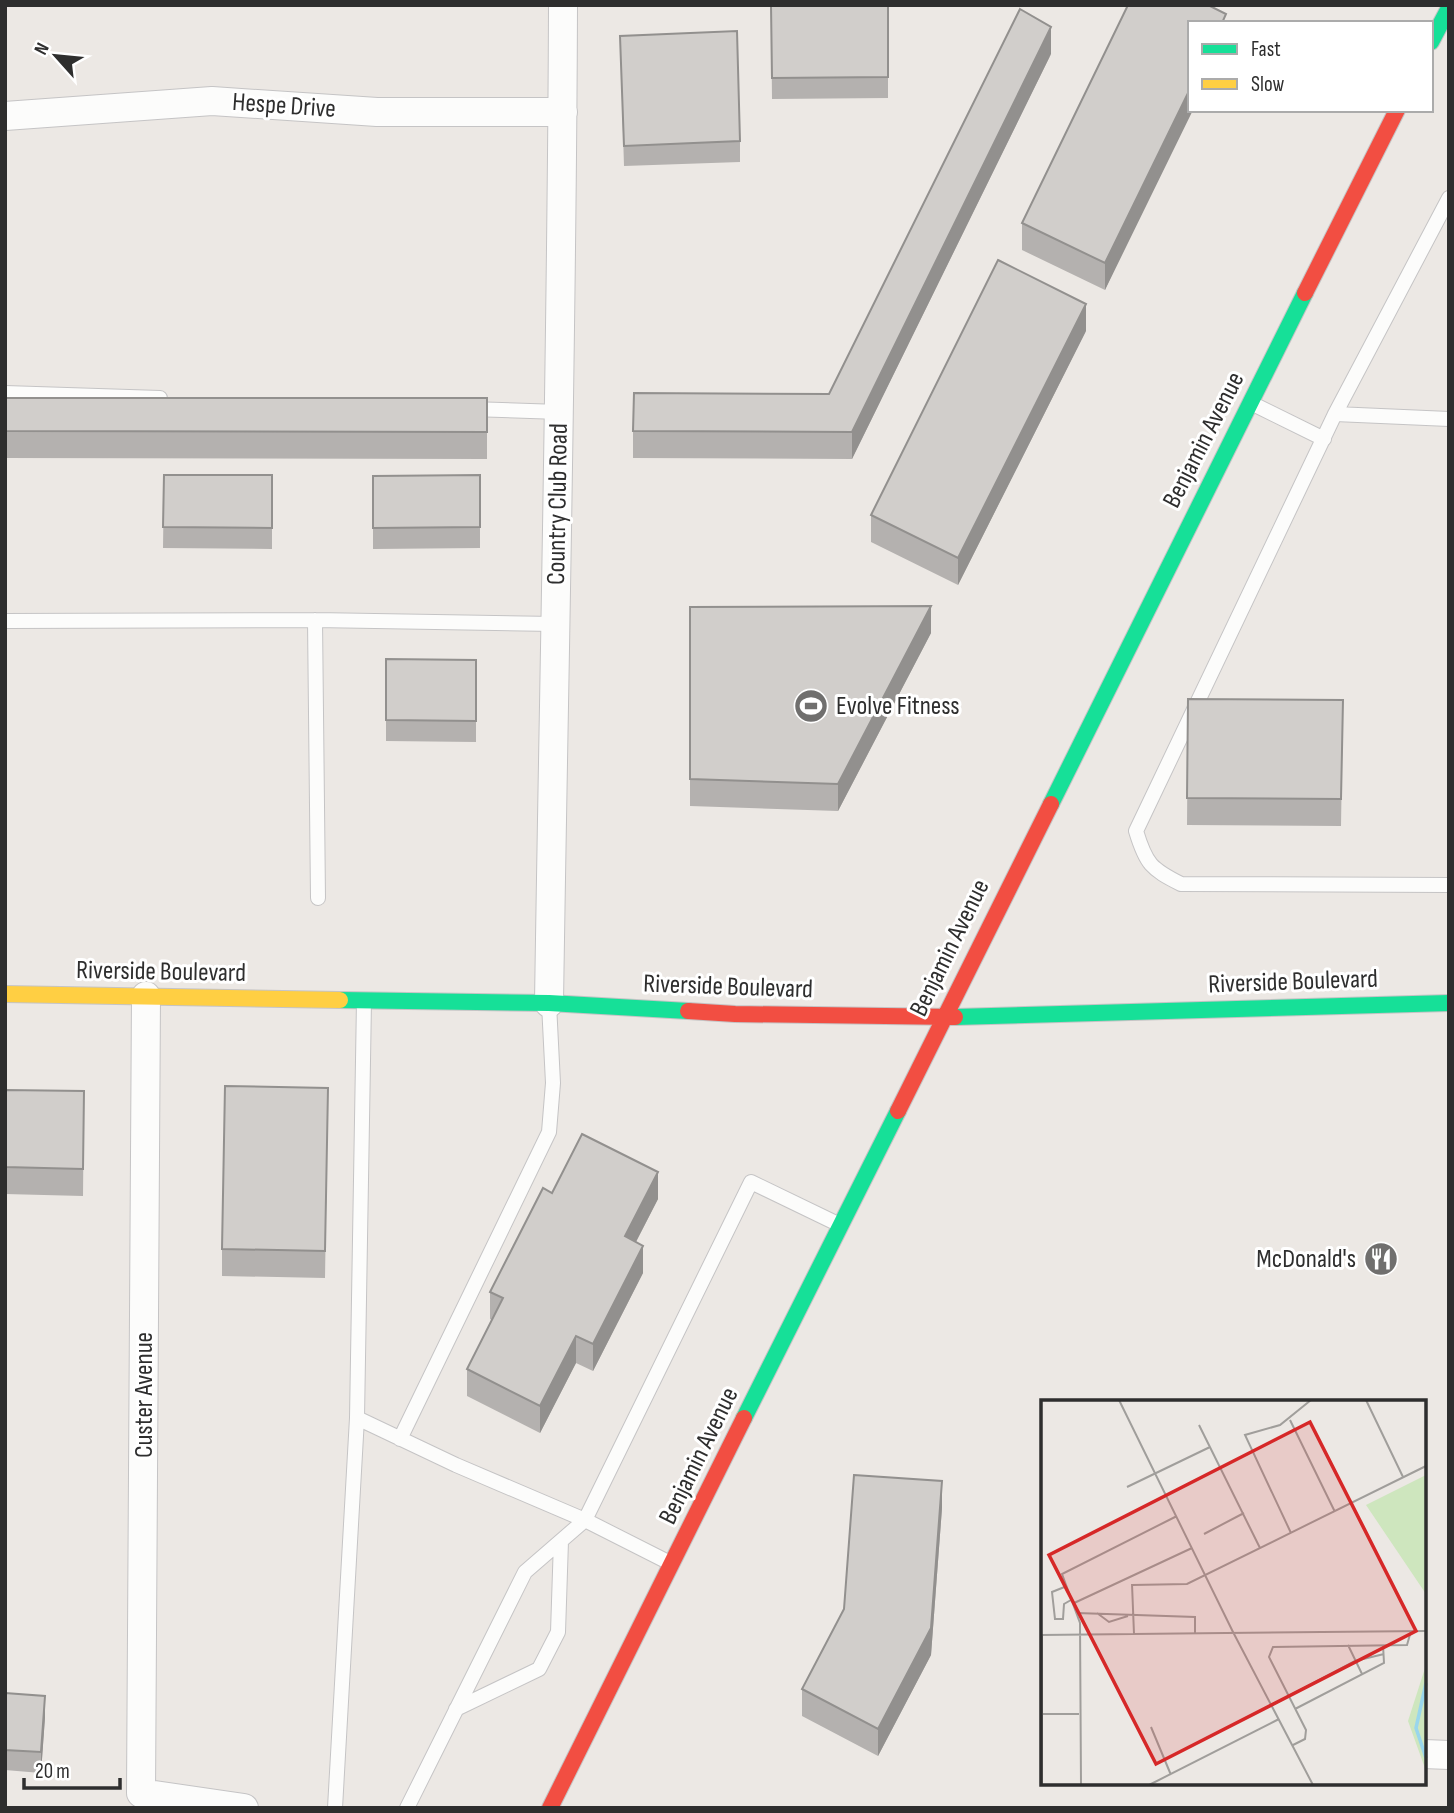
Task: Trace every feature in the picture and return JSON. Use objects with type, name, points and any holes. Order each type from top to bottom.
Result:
[{"type":"main road","points":[[1444,29],[1449,8]]},
{"type":"main road","name":"Benjamin Avenue","points":[[550,1808],[1396,112]]},
{"type":"main road","name":"Riverside Boulevard","points":[[5,994],[549,1003],[735,1014],[943,1017],[1449,1003]]},
{"type":"street","name":"Country Club Road","points":[[549,1003],[560,412],[563,5]]},
{"type":"street","name":"Hespe Drive","points":[[5,116],[212,101],[377,112],[563,112]]},
{"type":"street","name":"Custer Avenue","points":[[146,996],[141,1793],[229,1806]]},
{"type":"street","points":[[1426,1754],[1449,1755]]},
{"type":"lane","points":[[1449,198],[1443,223],[1335,414],[1136,831],[1143,854],[1158,873],[1181,884],[1449,885]]},
{"type":"lane","points":[[5,393],[172,399]]},
{"type":"lane","points":[[1250,403],[1324,439]]},
{"type":"lane","points":[[449,408],[560,412]]},
{"type":"lane","points":[[1335,414],[1449,419]]},
{"type":"lane","points":[[315,620],[318,898]]},
{"type":"lane","points":[[5,621],[315,620],[555,624]]},
{"type":"lane","points":[[335,1808],[357,1418],[364,1000]]},
{"type":"lane","points":[[400,1439],[550,1132],[553,1083],[549,1003]]},
{"type":"lane","points":[[407,1808],[525,1572],[585,1520],[751,1182],[841,1226]]},
{"type":"lane","points":[[357,1418],[585,1520],[673,1564]]},
{"type":"lane","points":[[456,1709],[539,1669],[558,1632],[561,1541]]},
{"type":"building","points":[[771,5],[888,5],[888,77],[772,78]]},
{"type":"building","points":[[1128,5],[1208,5],[1226,14],[1223,21],[1188,21],[1188,93],[1105,263],[1022,223]]},
{"type":"building","points":[[1020,9],[1051,27],[852,432],[633,431],[634,393],[829,394]]},
{"type":"building","points":[[737,31],[740,141],[624,146],[620,36]]},
{"type":"building","points":[[998,260],[1086,304],[958,558],[871,515]]},
{"type":"building","points":[[5,398],[487,398],[487,432],[5,431]]},
{"type":"building","points":[[164,475],[272,475],[272,528],[163,527]]},
{"type":"building","points":[[480,475],[480,527],[373,528],[373,476]]},
{"type":"building","points":[[931,606],[838,784],[690,779],[690,607]]},
{"type":"building","points":[[386,659],[476,660],[476,721],[386,720]]},
{"type":"building","points":[[1188,699],[1343,700],[1341,799],[1187,798]]},
{"type":"building","points":[[225,1086],[328,1088],[325,1251],[222,1249]]},
{"type":"building","points":[[5,1090],[84,1091],[83,1169],[5,1167]]},
{"type":"building","points":[[582,1134],[658,1172],[625,1236],[643,1246],[593,1344],[576,1336],[540,1406],[467,1369],[503,1298],[490,1292],[543,1188],[552,1193]]},
{"type":"building","points":[[854,1475],[942,1481],[931,1628],[878,1729],[802,1689],[844,1609]]},
{"type":"building","points":[[5,1693],[45,1696],[41,1752],[5,1750]]},
{"type":"traffic: fast","points":[[1433,38],[1449,8]]},
{"type":"traffic: fast","points":[[1051,804],[1305,293]]},
{"type":"traffic: fast","points":[[340,1000],[549,1003],[688,1011]]},
{"type":"traffic: fast","points":[[955,1017],[1449,1003]]},
{"type":"traffic: fast","points":[[744,1418],[898,1111]]},
{"type":"traffic: slow","points":[[5,994],[340,1000]]},
{"type":"traffic: jam","points":[[1305,293],[1396,112]]},
{"type":"traffic: jam","points":[[898,1111],[1051,804]]},
{"type":"traffic: jam","points":[[688,1011],[955,1017]]},
{"type":"traffic: jam","points":[[550,1808],[744,1418]]},
{"type":"place","name":"Evolve Fitness","points":[[811,706]]},
{"type":"place","name":"McDonald's","points":[[1381,1259]]}]
